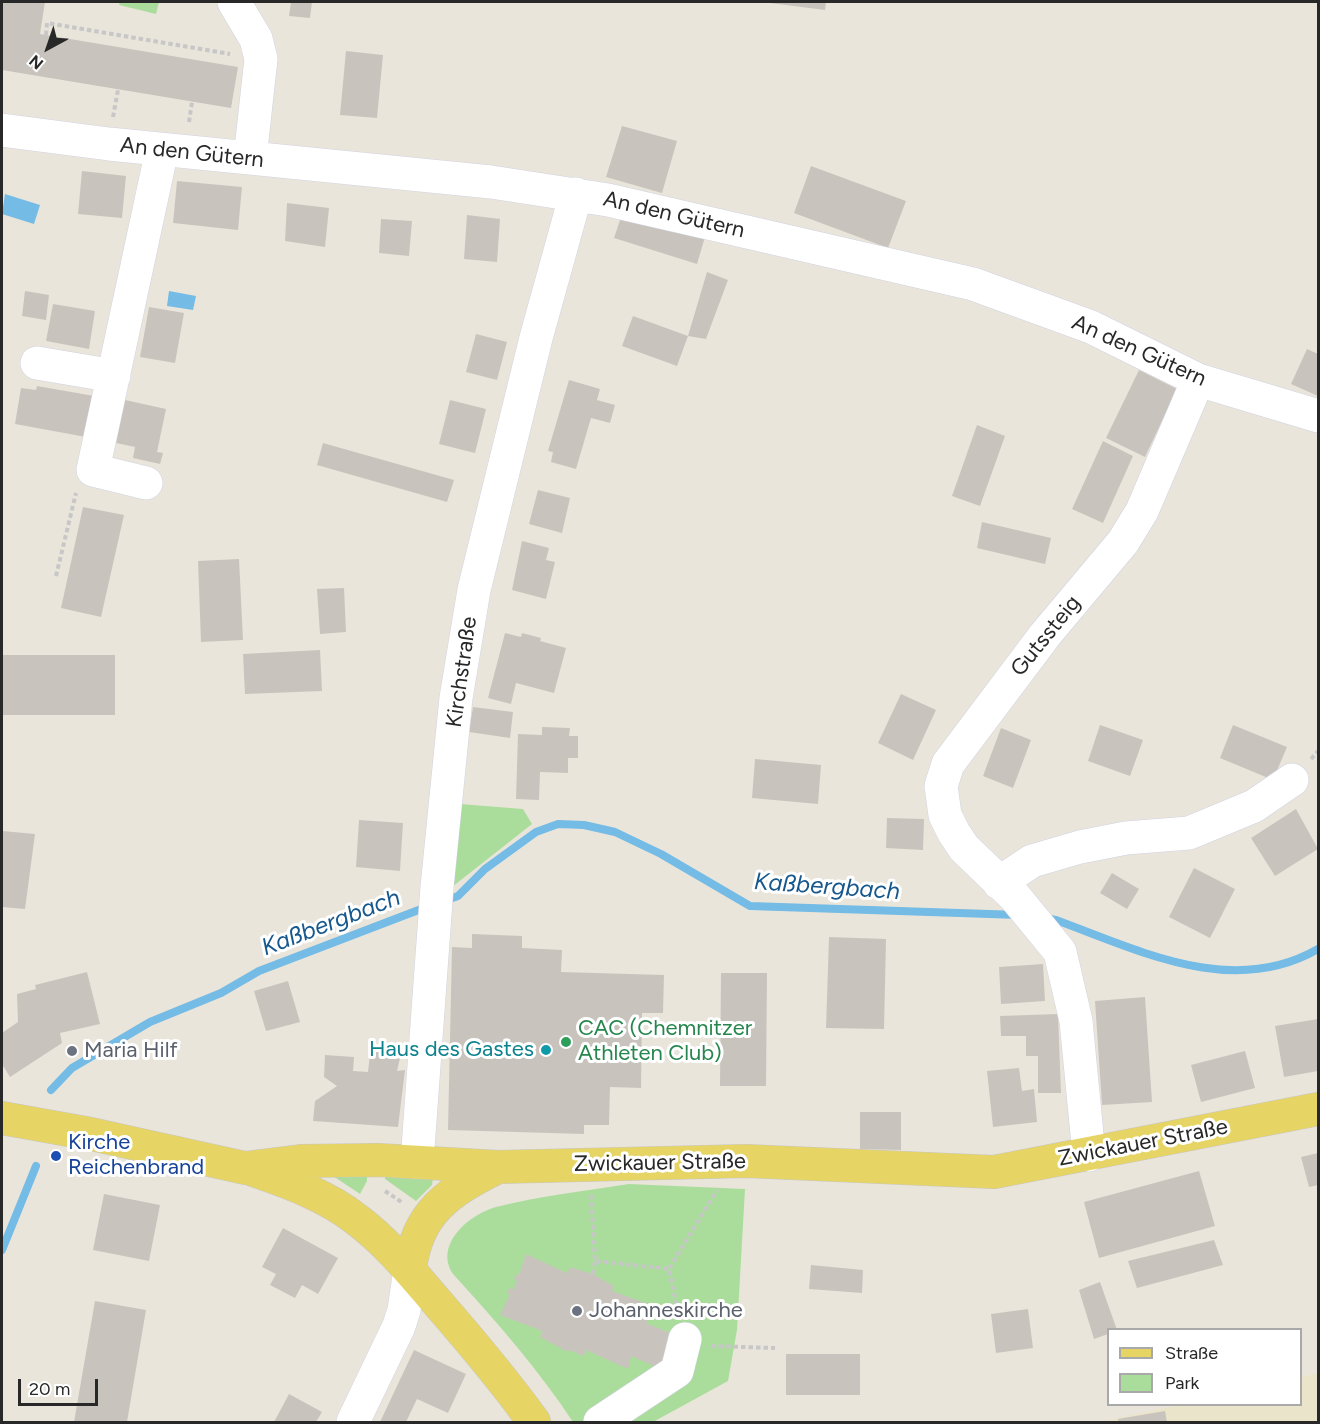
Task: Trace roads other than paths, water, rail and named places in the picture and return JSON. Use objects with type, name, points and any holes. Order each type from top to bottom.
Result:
[{"type":"main road","name":"Zwickauer Straße","points":[[2,1118],[90,1134],[245,1168],[301,1161],[417,1162],[498,1167],[734,1161],[994,1172],[1318,1109]]},
{"type":"main road","points":[[410,1270],[414,1243],[435,1208],[458,1189],[498,1167]]},
{"type":"main road","points":[[245,1168],[283,1181],[344,1210],[375,1235],[410,1270],[480,1352],[534,1422]]},
{"type":"street","points":[[234,2],[256,39],[261,59],[250,158]]},
{"type":"street","name":"An den Gütern","points":[[2,130],[162,150],[490,182],[576,194],[973,284],[1091,327],[1198,380],[1318,416]]},
{"type":"street","points":[[146,483],[93,470],[162,150]]},
{"type":"street","name":"Kirchstraße","points":[[417,1162],[436,903],[456,698],[474,590],[536,338],[576,194]]},
{"type":"street","points":[[37,363],[114,376]]},
{"type":"street","name":"Gutssteig","points":[[1089,1155],[1076,1021],[1068,978],[1060,952],[1007,890],[964,848],[945,815],[941,786],[948,764],[1045,635],[1123,542],[1142,511],[1198,380]]},
{"type":"street","points":[[1007,890],[1032,861],[1080,847],[1126,838],[1189,833],[1254,806],[1292,780]]},
{"type":"street","points":[[353,1422],[399,1326],[404,1310],[410,1270]]},
{"type":"street","points":[[600,1422],[677,1371],[685,1339]]},
{"type":"water","points":[[5,194],[40,205],[34,224],[2,214]]},
{"type":"water","points":[[169,291],[196,296],[193,310],[167,306]]},
{"type":"waterway","name":"Kaßbergbach","points":[[444,901],[458,896],[485,869],[536,832],[558,824],[584,825],[615,832],[661,854],[750,906],[1019,915]]},
{"type":"waterway","name":"Kaßbergbach","points":[[51,1090],[72,1068],[150,1022],[221,993],[259,971],[429,906]]},
{"type":"waterway","name":"Kaßbergbach","points":[[1044,918],[1056,920],[1153,956],[1187,965],[1220,970],[1253,969],[1286,963],[1318,949]]},
{"type":"waterway","name":"Kaßbergbach","points":[[2,1250],[36,1166]]},
{"type":"place","name":"CAC (Chemnitzer Athleten Club)","points":[[566,1042]]},
{"type":"place","name":"Haus des Gastes","points":[[546,1050]]},
{"type":"place","name":"Maria Hilf","points":[[72,1051]]},
{"type":"place","name":"Kirche Reichenbrand","points":[[56,1156]]},
{"type":"place","name":"Johanneskirche","points":[[577,1311]]}]
